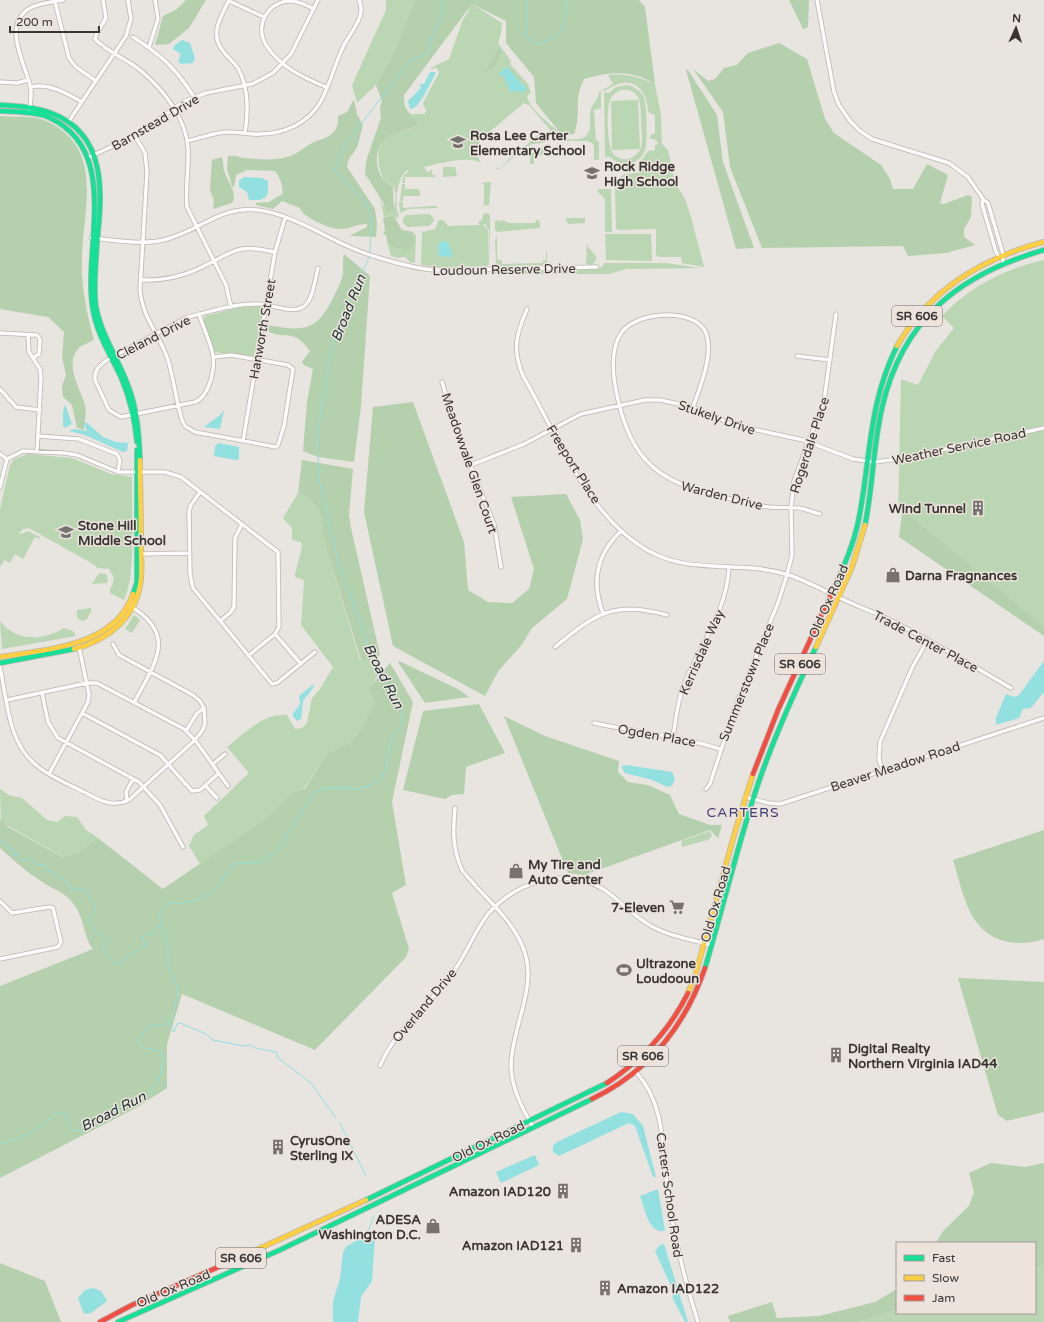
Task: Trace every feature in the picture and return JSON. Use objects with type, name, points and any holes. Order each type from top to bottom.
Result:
[{"type":"main road","points":[[0,105],[52,112],[69,121],[85,137],[95,155],[100,181],[96,301],[102,331],[135,415],[139,472],[139,554],[137,582],[131,606],[121,624],[107,637],[80,648],[0,663]]},
{"type":"main road","points":[[0,111],[28,113],[48,117],[65,127],[78,138],[89,157],[95,181],[89,281],[90,295],[99,331],[112,358]]},
{"type":"main road","name":"Old Ox Road","points":[[100,1322],[132,1305],[324,1220],[602,1086],[632,1066],[652,1048],[670,1025],[683,1003],[695,976],[745,797],[766,741],[832,593],[852,544],[857,524],[877,396],[897,346],[915,319],[941,292],[968,271],[1000,255],[1044,242]]},
{"type":"main road","name":"Old Ox Road","points":[[118,1322],[282,1249],[603,1094],[636,1072],[669,1039],[687,1012],[701,981],[753,799],[783,718],[858,552],[869,504],[882,409],[887,389],[901,354],[932,311],[954,290],[980,273],[1003,262],[1044,250]]},
{"type":"main road","points":[[0,657],[79,642],[96,636],[109,628],[131,606]]},
{"type":"street","points":[[28,113],[30,108],[31,87],[16,41],[17,25],[22,15],[31,8],[63,0]]},
{"type":"street","points":[[104,0],[106,18],[96,34],[95,39],[132,64],[152,81],[173,108],[184,129],[187,141],[187,207],[226,285],[231,307]]},
{"type":"street","points":[[69,121],[130,26],[131,12],[128,0]]},
{"type":"street","points":[[150,47],[158,19],[155,0]]},
{"type":"street","points":[[245,133],[248,111],[244,86],[239,71],[219,46],[216,38],[218,24],[229,0],[264,17]]},
{"type":"street","name":"Barnstead Drive","points":[[89,157],[135,136],[173,108],[194,97],[216,90],[244,86],[267,77],[284,63],[297,45],[318,0]]},
{"type":"street","points":[[187,141],[218,133],[270,134],[282,132],[298,124],[311,114],[319,104],[343,47],[360,17],[362,9],[360,0]]},
{"type":"street","points":[[817,0],[834,92],[838,105],[850,121],[860,131],[872,139],[949,163],[968,177],[983,199],[988,203],[1003,262]]},
{"type":"street","points":[[314,8],[295,1],[284,1],[275,5],[264,17],[262,28],[264,40],[269,49],[284,63],[296,73],[326,87]]},
{"type":"street","points":[[55,2],[69,58],[76,67],[96,81]]},
{"type":"street","points":[[133,36],[163,57],[182,79],[194,97]]},
{"type":"street","points":[[0,82],[17,83],[28,80]]},
{"type":"street","points":[[31,87],[39,85],[46,86],[63,92],[82,102]]},
{"type":"street","points":[[135,136],[145,153],[147,166],[141,280],[143,307],[168,361],[183,424],[189,430],[202,434],[276,447],[281,442],[291,387],[293,372],[290,366],[231,355],[214,357]]},
{"type":"street","name":"Loudoun Reserve Drive","points":[[91,238],[143,241],[167,239],[225,212],[245,209],[268,212],[316,229],[356,250],[421,269],[597,267]]},
{"type":"street","name":"Hanworth Street","points":[[243,441],[275,252],[285,218]]},
{"type":"street","points":[[141,280],[158,280],[178,277],[191,273],[243,248],[275,252]]},
{"type":"street","name":"Cleland Drive","points":[[135,415],[121,417],[109,410],[95,380],[96,370],[112,358],[184,319],[199,314],[246,304],[266,304],[294,309],[304,306],[309,300],[318,268]]},
{"type":"street","name":"Freeport Place","points":[[527,309],[518,333],[516,344],[518,364],[552,429],[588,490],[621,531],[645,549],[672,561],[698,566],[753,568],[787,575],[832,593],[838,598]]},
{"type":"street","points":[[135,415],[195,402],[204,396],[209,387],[214,357],[199,314]]},
{"type":"street","name":"Rogerdale Place","points":[[787,575],[792,555],[791,508],[794,481],[824,401],[836,314]]},
{"type":"street","points":[[619,405],[614,364],[616,343],[621,333],[629,325],[638,319],[652,316],[689,318],[701,326],[706,334],[708,347],[707,356],[702,380],[693,407]]},
{"type":"street","points":[[0,333],[36,335],[40,339],[39,354],[33,358]]},
{"type":"street","points":[[28,335],[29,352],[40,369],[40,410],[37,451]]},
{"type":"street","points":[[797,356],[830,360]]},
{"type":"street","name":"Meadowvale Glen Court","points":[[442,382],[457,432],[494,524],[501,568]]},
{"type":"street","points":[[0,390],[16,407],[40,410]]},
{"type":"street","name":"Stukely Drive","points":[[471,465],[510,450],[581,414],[645,400],[660,400],[693,407],[722,421],[741,428],[809,443],[846,457],[874,462]]},
{"type":"street","name":"Warden Drive","points":[[619,405],[627,432],[636,448],[651,466],[669,479],[692,490],[758,505],[804,509],[820,514]]},
{"type":"street","name":"Weather Service Road","points":[[874,462],[899,459],[1044,428]]},
{"type":"street","points":[[38,436],[79,439],[117,454],[120,460],[118,472]]},
{"type":"street","points":[[0,487],[8,459],[23,451],[72,454],[118,472],[173,473],[181,477],[275,549],[279,554],[280,621],[275,634],[248,656]]},
{"type":"street","points":[[0,454],[8,459]]},
{"type":"street","points":[[200,492],[190,509],[189,553],[191,584],[248,656],[273,684],[277,683],[315,652]]},
{"type":"street","points":[[220,621],[231,612],[234,607],[235,540],[236,533],[242,524]]},
{"type":"street","points":[[603,613],[597,596],[597,571],[605,549],[621,531]]},
{"type":"street","points":[[139,554],[189,553]]},
{"type":"street","name":"Kerrisdale Way","points":[[673,737],[677,711],[685,682],[723,601],[728,584],[730,567]]},
{"type":"street","name":"Summerstown Place","points":[[706,789],[710,784],[720,749],[740,692],[778,603],[787,575]]},
{"type":"street","name":"Trade Center Place","points":[[838,598],[895,623],[1011,688]]},
{"type":"street","points":[[131,606],[147,617],[156,629],[158,636],[158,653],[134,702]]},
{"type":"street","points":[[555,647],[581,626],[603,613],[617,609],[637,609],[667,615]]},
{"type":"street","points":[[275,634],[301,664]]},
{"type":"street","points":[[883,770],[879,760],[880,742],[914,665],[928,641]]},
{"type":"street","points":[[49,774],[88,702],[87,683],[79,642]]},
{"type":"street","points":[[0,667],[15,736],[21,749],[36,766],[49,774],[104,802],[116,804],[127,801],[144,787],[195,740],[205,724],[204,708],[193,695],[119,655],[114,644]]},
{"type":"street","points":[[7,700],[87,683],[97,683],[186,731],[195,740],[201,751],[213,764],[228,786]]},
{"type":"street","points":[[42,693],[50,727],[58,738],[133,779],[144,787],[163,809],[183,848]]},
{"type":"street","points":[[186,731],[197,713],[204,708]]},
{"type":"street","points":[[82,713],[156,753],[169,764],[192,791],[197,791],[219,773]]},
{"type":"street","name":"Beaver Meadow Road","points":[[745,797],[780,804],[1044,718]]},
{"type":"street","name":"Ogden Place","points":[[594,723],[690,740],[720,749]]},
{"type":"street","points":[[213,764],[225,754]]},
{"type":"street","points":[[127,801],[126,792],[133,779]]},
{"type":"street","points":[[205,785],[217,798]]},
{"type":"street","points":[[455,808],[452,833],[457,859],[468,878],[496,907],[515,930],[523,946],[527,960],[528,986],[513,1047],[511,1064],[515,1090],[533,1127]]},
{"type":"street","name":"Overland Drive","points":[[380,1066],[386,1052],[399,1032],[448,979],[459,964],[478,928],[496,907],[516,891],[534,882],[558,878],[578,880],[602,889],[638,918],[656,929],[712,945]]},
{"type":"street","points":[[0,900],[12,913],[49,907],[53,908],[60,944],[58,947],[50,949],[0,959]]},
{"type":"street","name":"Carters School Road","points":[[636,1072],[647,1085],[651,1094],[662,1134],[667,1193],[678,1253],[698,1322]]},
{"type":"green space","points":[[186,0],[206,0],[189,28],[169,44],[155,45],[163,16],[177,9]]},
{"type":"green space","points":[[386,0],[415,0],[395,50],[376,85],[357,103],[352,85],[386,10]]},
{"type":"green space","points":[[415,0],[639,0],[645,7],[655,84],[638,76],[621,73],[602,74],[584,79],[579,93],[574,134],[562,135],[536,103],[534,77],[506,43],[506,21],[472,4],[404,95],[405,106],[418,125],[386,138],[379,149],[377,161],[380,174],[383,179],[393,187],[394,210],[386,212],[383,202],[365,174],[366,161],[381,118],[380,108],[382,101],[376,85],[395,50]]},
{"type":"green space","points":[[789,0],[809,0],[808,27],[803,29]]},
{"type":"green space","points":[[472,4],[502,23],[498,43],[511,61],[510,64],[528,84],[531,93],[527,96],[529,102],[538,114],[566,139],[579,139],[584,137],[589,131],[591,109],[599,92],[613,84],[608,75],[632,76],[655,84],[661,115],[662,144],[668,150],[675,183],[685,199],[704,267],[682,263],[681,257],[659,257],[656,255],[656,229],[618,230],[616,228],[616,181],[624,174],[638,173],[639,164],[648,151],[655,150],[655,145],[658,144],[656,140],[649,138],[652,134],[655,134],[655,115],[648,112],[644,94],[636,85],[625,82],[601,91],[601,108],[594,110],[596,141],[599,141],[599,160],[594,160],[594,146],[592,143],[587,141],[566,141],[556,137],[529,105],[524,103],[481,139],[477,151],[481,163],[476,161],[461,160],[424,167],[427,172],[431,171],[432,168],[432,175],[435,175],[435,177],[405,177],[405,183],[402,183],[404,175],[408,172],[408,170],[404,172],[399,183],[396,205],[399,215],[397,219],[393,215],[384,217],[380,198],[386,212],[394,210],[396,195],[394,187],[385,180],[380,171],[378,158],[382,141],[389,136],[418,125],[412,114],[425,114],[426,111],[423,103],[439,73],[437,68],[429,69],[449,59],[462,22]]},
{"type":"green space","points":[[779,43],[807,59],[825,119],[834,133],[881,165],[890,179],[893,189],[913,189],[927,164],[948,175],[940,203],[944,204],[968,195],[972,197],[971,217],[964,229],[964,237],[975,245],[946,253],[908,256],[903,246],[762,248],[730,167],[723,112],[693,69],[708,81],[715,79],[724,68],[737,65],[748,53]]},
{"type":"green space","points":[[498,47],[502,51],[500,57],[494,66],[485,71],[494,58]]},
{"type":"green space","points":[[686,70],[688,70],[717,115],[723,162],[754,248],[736,249]]},
{"type":"green space","points":[[628,85],[638,90],[643,95],[646,114],[646,145],[643,155],[635,162],[625,164],[619,163],[610,157],[605,157],[604,92],[609,93],[616,87]],"holes":[[[621,90],[633,92],[639,101],[642,141],[640,150],[634,156],[628,159],[621,159],[614,155],[610,145],[608,112],[610,100],[613,95]]]},
{"type":"green space","points":[[354,99],[357,114],[363,125],[357,147],[349,159],[347,167],[375,209],[377,223],[376,237],[349,236],[367,227],[367,224],[343,229],[323,225],[305,215],[300,208],[282,201],[273,209],[256,205],[256,203],[269,202],[282,194],[281,182],[275,171],[247,170],[236,175],[234,187],[232,186],[227,169],[228,156],[271,159],[291,156],[314,142],[332,134],[337,127],[338,116],[347,112]]},
{"type":"green space","points":[[638,100],[640,149],[612,150],[611,101]]},
{"type":"green space","points":[[0,116],[37,118],[51,123],[64,132],[75,144],[82,158],[86,174],[87,190],[82,256],[82,278],[86,308],[94,340],[80,347],[75,353],[73,360],[74,376],[86,408],[84,430],[77,428],[72,405],[63,397],[62,386],[66,375],[62,357],[64,332],[48,317],[0,309]]},
{"type":"green space","points":[[540,130],[546,138],[543,143],[533,144],[524,148],[499,169],[509,160],[508,158],[510,159],[519,151],[518,149],[521,150],[530,142],[529,139],[531,141],[541,132]]},
{"type":"green space","points":[[535,148],[544,148],[545,155],[534,155],[534,164],[530,164],[530,157],[526,153]]},
{"type":"green space","points":[[222,157],[225,174],[233,191],[234,199],[232,203],[213,209],[214,200],[210,190],[212,160]]},
{"type":"green space","points":[[443,167],[455,167],[457,176],[443,177]]},
{"type":"green space","points":[[491,182],[489,205],[483,206],[484,184],[481,183]]},
{"type":"green space","points":[[402,184],[405,184],[405,189],[419,189],[420,196],[403,196],[403,201],[400,201]]},
{"type":"green space","points":[[599,189],[611,189],[612,232],[605,232],[605,199],[597,191]]},
{"type":"green space","points":[[399,202],[403,202],[403,208],[437,206],[437,208],[408,209],[400,213]]},
{"type":"green space","points":[[487,213],[490,215],[490,264],[489,230],[485,224],[483,225],[488,229],[489,264],[487,266],[437,267],[421,265],[422,232],[435,229],[439,220],[443,220],[448,226],[480,225],[478,222],[482,220],[483,214]]},
{"type":"green space","points":[[429,214],[433,217],[434,221],[429,226],[408,227],[403,223],[403,219],[406,215]]},
{"type":"green space","points":[[393,215],[402,230],[413,232],[414,243],[410,248],[404,250],[395,247],[387,242],[386,235],[383,235],[385,230],[383,218]]},
{"type":"green space","points":[[566,218],[585,218],[585,223],[568,224]]},
{"type":"green space","points":[[499,220],[500,222],[503,220],[509,223],[535,223],[536,220],[538,220],[540,223],[540,228],[497,232],[495,230],[495,221]]},
{"type":"green space","points":[[413,232],[416,235],[415,262],[411,263],[405,257],[398,258],[391,256],[387,242],[401,250],[410,248],[414,235]]},
{"type":"green space","points":[[605,234],[651,234],[652,261],[606,260]]},
{"type":"green space","points":[[499,236],[497,238],[497,259],[502,261],[502,264],[543,263],[543,260],[546,260],[546,251],[547,263],[541,265],[498,266],[496,263],[495,239]]},
{"type":"green space","points":[[587,244],[596,256],[596,260],[592,265],[586,264]]},
{"type":"green space","points":[[344,254],[370,276],[361,406],[354,462],[318,457],[303,451],[307,402],[313,369],[304,365],[302,362],[310,351],[299,339],[295,337],[269,332],[267,325],[299,328],[314,324],[327,309],[341,281],[343,275]]},
{"type":"green space","points":[[1044,260],[1043,627],[907,513],[898,514],[901,379],[918,385],[935,352],[954,328],[942,316],[953,305],[976,287],[989,280],[1016,268]]},
{"type":"green space","points":[[605,263],[666,263],[700,268],[626,269],[609,274],[495,274],[495,271],[599,269]]},
{"type":"green space","points":[[260,306],[263,311],[254,356],[250,357],[215,352],[203,321],[205,316],[241,307]]},
{"type":"green space","points":[[413,402],[464,542],[468,590],[488,602],[512,603],[529,589],[534,569],[511,497],[566,494],[580,520],[583,539],[567,599],[532,628],[521,646],[499,670],[485,696],[393,646],[364,512],[373,407]]},
{"type":"green space","points":[[28,454],[72,458],[111,474],[132,477],[131,574],[124,600],[110,593],[110,588],[114,578],[109,569],[98,568],[29,528],[23,529],[19,533],[21,534],[28,531],[40,537],[40,539],[35,537],[23,559],[15,554],[10,563],[0,558],[0,509],[10,465],[14,459]]},
{"type":"green space","points":[[302,460],[353,469],[349,515],[380,655],[370,660],[361,660],[323,538],[322,522],[319,510],[316,505],[298,493]]},
{"type":"green space","points":[[298,493],[316,505],[319,510],[322,522],[323,538],[360,660],[370,660],[379,674],[369,688],[374,703],[361,729],[350,742],[325,756],[304,789],[294,791],[268,817],[200,864],[189,846],[194,835],[208,825],[204,816],[249,773],[227,747],[254,725],[270,717],[287,715],[295,729],[302,728],[307,723],[312,698],[320,689],[333,667],[301,625],[304,580],[295,577],[295,574],[302,548],[301,542],[292,540],[292,528],[283,518]]},
{"type":"green space","points":[[902,513],[907,513],[1044,627],[1044,636],[899,537]]},
{"type":"green space","points":[[0,558],[4,561],[0,567]]},
{"type":"green space","points":[[99,573],[106,574],[108,581],[107,583],[92,584]]},
{"type":"green space","points":[[90,608],[92,610],[86,620],[82,621],[77,618],[77,610]]},
{"type":"green space","points":[[134,615],[140,620],[132,633],[125,629]]},
{"type":"green space","points":[[0,621],[6,628],[22,636],[39,637],[64,628],[73,631],[76,636],[2,649]]},
{"type":"green space","points":[[399,661],[458,689],[469,697],[425,703],[398,662]]},
{"type":"green space","points":[[390,663],[413,702],[392,802],[406,885],[392,893],[409,949],[406,957],[315,1050],[182,994],[167,1044],[167,1088],[136,1108],[0,1178],[0,986],[93,949],[87,939],[82,920],[76,908],[69,899],[32,875],[0,848],[0,819],[8,827],[64,858],[77,853],[98,838],[163,889],[268,817],[294,791],[305,789],[325,756],[350,742],[361,729],[374,703],[369,688]]},
{"type":"green space","points":[[479,704],[505,753],[466,767],[464,794],[452,795],[445,799],[403,790],[423,711]]},
{"type":"green space","points":[[504,716],[545,736],[619,761],[618,772],[628,782],[648,785],[670,795],[679,814],[710,825],[722,825],[718,838],[710,830],[584,875],[568,873]]},
{"type":"green space","points":[[0,789],[9,795],[22,798],[47,820],[57,822],[65,816],[77,817],[86,830],[98,838],[77,853],[65,858],[1,822]]},
{"type":"green space","points":[[1044,830],[1044,939],[1026,943],[1017,943],[999,939],[984,930],[973,917],[963,893],[953,860]]},
{"type":"green space","points":[[710,831],[712,836],[708,840],[682,847],[681,841]]},
{"type":"green space","points":[[958,978],[1044,982],[1044,1112],[1007,1121],[998,1115]]},
{"type":"green space","points":[[991,1163],[1025,1167],[1044,1163],[1044,1265],[1036,1268],[1036,1242],[937,1242],[943,1231],[969,1206],[974,1192],[969,1173]]},
{"type":"green space","points":[[0,1263],[45,1281],[61,1322],[0,1322]]},
{"type":"green space","points":[[1044,1265],[1044,1322],[857,1322],[896,1310],[896,1314],[1036,1314],[1036,1268]]},
{"type":"green space","points":[[896,1290],[896,1310],[857,1322],[730,1322],[728,1316],[772,1302],[777,1318],[819,1316],[875,1302]]},
{"type":"water","points":[[182,40],[190,43],[195,58],[193,63],[181,64],[178,62],[181,54],[173,49],[175,45]]},
{"type":"water","points":[[507,67],[527,89],[521,93],[519,91],[510,92],[504,76],[498,74]]},
{"type":"water","points":[[430,72],[435,72],[435,75],[427,90],[421,101],[414,108],[410,109],[408,101],[421,88],[420,84],[424,84]]},
{"type":"water","points":[[244,177],[262,178],[268,181],[268,192],[266,197],[260,200],[249,200],[247,192],[239,187],[239,181]]},
{"type":"water","points":[[442,241],[448,242],[452,255],[451,257],[439,256],[438,244]]},
{"type":"water","points":[[65,404],[72,424],[65,428],[63,426],[63,412]]},
{"type":"water","points":[[224,410],[220,429],[204,427],[220,415]]},
{"type":"water","points":[[86,422],[103,437],[116,442],[128,443],[127,451],[123,452],[85,435],[69,431],[74,429],[87,431],[84,424]]},
{"type":"water","points":[[219,443],[239,447],[239,459],[235,460],[214,456],[215,446]]},
{"type":"water","points":[[1044,661],[1044,692],[1031,708],[1023,709],[1019,718],[996,725],[996,718],[1006,694],[1014,697],[1019,695]]},
{"type":"water","points":[[314,684],[313,688],[303,701],[301,719],[297,721],[292,715],[300,704],[299,696]]},
{"type":"water","points":[[626,765],[672,772],[675,779],[672,786],[668,787],[649,779],[625,773],[622,766]]},
{"type":"water","points":[[621,1112],[633,1114],[643,1126],[656,1177],[653,1177],[635,1126],[629,1123],[559,1156],[553,1152],[553,1146],[557,1142]]},
{"type":"water","points":[[535,1155],[539,1165],[501,1183],[496,1172]]},
{"type":"water","points":[[658,1189],[665,1231],[659,1231],[651,1224],[640,1196]]},
{"type":"water","points":[[368,1234],[373,1234],[375,1237],[372,1281],[361,1297],[358,1322],[333,1322],[333,1301],[340,1279],[343,1252],[347,1246]]},
{"type":"water","points":[[664,1244],[688,1322],[685,1322],[673,1299],[671,1286],[655,1251],[660,1245]]},
{"type":"water","points":[[93,1288],[101,1291],[107,1301],[91,1313],[84,1314],[78,1298],[85,1290]]},
{"type":"waterway","name":"Broad Run","points":[[370,254],[371,218],[367,203],[337,174],[335,169],[345,144],[411,60],[428,54],[431,39],[442,16],[442,0]]},
{"type":"waterway","name":"Broad Run","points":[[527,0],[526,36],[533,43],[540,44],[559,34],[563,30],[566,0]]},
{"type":"waterway","name":"Broad Run","points":[[0,1144],[30,1132],[45,1123],[57,1113],[66,1114],[69,1127],[72,1130],[82,1131],[94,1120],[148,1095],[158,1081],[162,1069],[163,1058],[162,1053],[157,1050],[140,1046],[139,1040],[147,1027],[165,1024],[170,1021],[178,989],[168,964],[168,949],[159,914],[167,903],[183,904],[203,898],[214,891],[222,882],[227,871],[234,864],[263,862],[278,849],[315,792],[326,788],[360,789],[371,785],[382,776],[386,768],[391,739],[401,726],[403,711],[371,653],[338,561],[319,479],[317,437],[330,356],[336,331],[369,257]]},
{"type":"waterway","points":[[0,840],[6,844],[6,847],[13,850],[13,856],[17,854],[20,860],[25,861],[28,857],[38,865],[45,865],[46,869],[67,881],[71,889],[86,890],[96,909],[89,922],[94,931],[101,934],[107,942],[102,949],[110,959],[118,965],[128,956],[145,946],[143,937],[146,934],[153,934],[160,925]]},
{"type":"waterway","points":[[168,1023],[174,1032],[177,1024],[180,1023],[206,1034],[213,1040],[243,1046],[251,1045],[255,1048],[276,1052],[278,1058],[311,1083],[336,1118]]},
{"type":"waterway","points":[[340,1123],[366,1176]]},
{"type":"waterway","points":[[367,1234],[374,1216]]},
{"type":"traffic: fast","points":[[0,105],[32,108],[51,113],[70,123],[83,135],[92,150],[100,186],[95,283],[96,307],[98,317],[123,373],[133,402],[138,431],[140,460]]},
{"type":"traffic: fast","points":[[0,111],[31,113],[48,117],[71,132],[85,152],[92,176],[94,203],[91,285],[93,310],[101,336],[127,393],[135,426],[137,442]]},
{"type":"traffic: fast","points":[[865,525],[882,408],[891,377],[904,349],[920,325],[939,305],[961,287],[986,272],[1014,260],[1044,250]]},
{"type":"traffic: fast","points":[[833,590],[848,555],[857,528],[875,410],[888,368],[897,346]]},
{"type":"traffic: fast","points":[[133,594],[137,582],[137,450]]},
{"type":"traffic: fast","points":[[705,968],[757,787],[784,716],[816,647]]},
{"type":"traffic: fast","points":[[0,663],[74,649]]},
{"type":"traffic: fast","points":[[366,1200],[607,1083]]},
{"type":"traffic: fast","points":[[118,1322],[282,1249],[592,1099]]},
{"type":"traffic: slow","points":[[897,346],[910,326],[925,308],[941,293],[960,279],[979,267],[1000,257],[1044,242]]},
{"type":"traffic: slow","points":[[74,649],[99,640],[110,633],[119,625],[134,605],[141,579],[140,460]]},
{"type":"traffic: slow","points":[[816,647],[852,567],[865,525]]},
{"type":"traffic: slow","points":[[0,657],[58,648],[95,635],[111,625],[124,612],[133,594]]},
{"type":"traffic: slow","points":[[688,993],[695,976],[735,832],[753,774]]},
{"type":"traffic: slow","points":[[241,1257],[366,1200]]},
{"type":"traffic: jam","points":[[753,774],[778,710],[833,590]]},
{"type":"traffic: jam","points":[[592,1099],[612,1088],[630,1075],[647,1061],[662,1045],[687,1009],[705,968]]},
{"type":"traffic: jam","points":[[607,1083],[632,1065],[654,1044],[672,1020],[688,993]]},
{"type":"traffic: jam","points":[[100,1322],[132,1305],[241,1257]]},
{"type":"place","name":"Rosa Lee Carter Elementary School","points":[[458,142]]},
{"type":"place","name":"Rock Ridge High School","points":[[592,173]]},
{"type":"place","name":"Wind Tunnel","points":[[978,508]]},
{"type":"place","name":"Stone Hill Middle School","points":[[66,532]]},
{"type":"place","name":"Darna Fragnances","points":[[893,575]]},
{"type":"place","name":"My Tire and Auto Center","points":[[516,871]]},
{"type":"place","name":"7-Eleven","points":[[677,907]]},
{"type":"place","name":"Ultrazone Loudooun","points":[[624,970]]},
{"type":"place","name":"Digital Realty Northern Virginia IAD44","points":[[836,1055]]},
{"type":"place","name":"CyrusOne Sterling IX","points":[[278,1147]]},
{"type":"place","name":"Amazon IAD120","points":[[563,1191]]},
{"type":"place","name":"ADESA Washington D.C.","points":[[433,1226]]},
{"type":"place","name":"Amazon IAD121","points":[[576,1245]]},
{"type":"place","name":"Amazon IAD122","points":[[605,1288]]},
{"type":"district","name":"CARTERS","points":[[743,812]]}]
